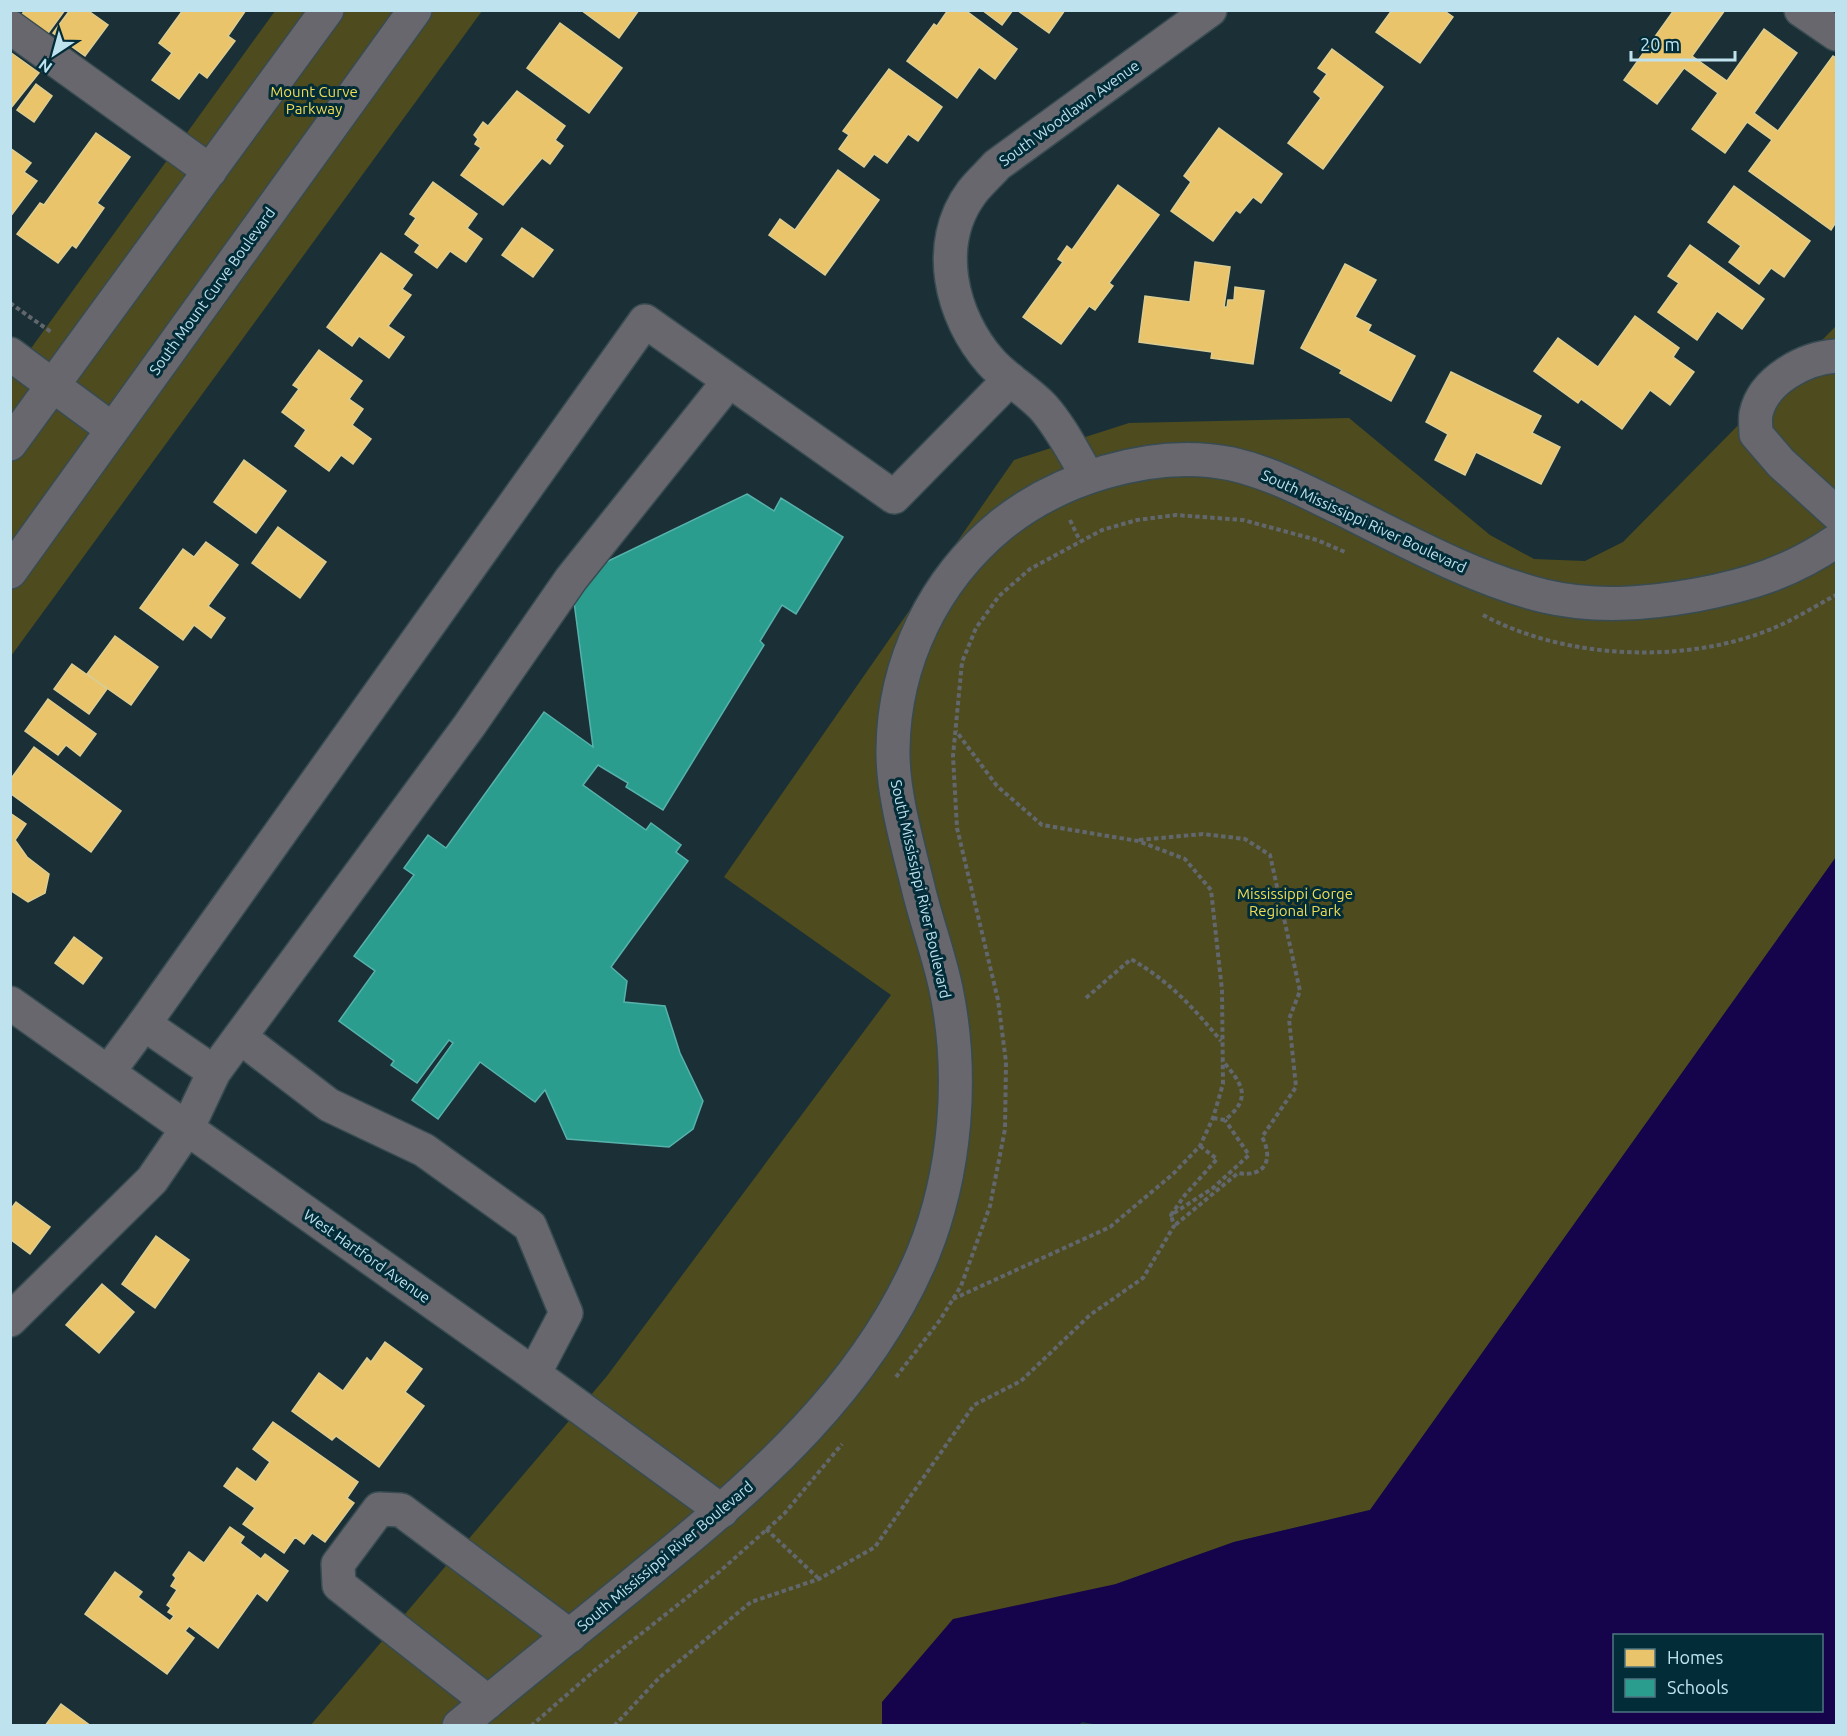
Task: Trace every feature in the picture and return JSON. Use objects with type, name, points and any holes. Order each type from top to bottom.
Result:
[{"type":"street","points":[[10,444],[327,10]]},
{"type":"street","name":"South Mount Curve Boulevard","points":[[10,572],[415,10]]},
{"type":"street","name":"South Woodlawn Avenue","points":[[1088,477],[1043,408],[992,364],[974,341],[958,312],[952,288],[953,241],[972,193],[998,165],[1210,10]]},
{"type":"street","points":[[1801,10],[1836,34]]},
{"type":"street","points":[[10,27],[210,171]]},
{"type":"street","points":[[109,1071],[645,321],[894,497],[1010,379]]},
{"type":"street","points":[[10,354],[112,429]]},
{"type":"street","points":[[1836,356],[1817,357],[1789,372],[1766,391],[1756,414],[1756,434],[1781,463],[1836,513]]},
{"type":"street","points":[[10,1320],[152,1180],[187,1129],[214,1072],[463,735],[571,579],[729,381]]},
{"type":"street","name":"South Mississippi River Boulevard","points":[[459,1725],[722,1511],[831,1401],[885,1331],[922,1257],[936,1218],[946,1175],[953,1125],[954,1055],[946,988],[916,882],[892,747],[905,662],[925,618],[948,579],[974,549],[1006,521],[1047,494],[1088,477],[1139,462],[1182,459],[1227,463],[1275,476],[1497,581],[1547,597],[1599,604],[1634,604],[1735,587],[1785,572],[1836,541]]},
{"type":"street","name":"West Hartford Avenue","points":[[10,1003],[534,1374],[722,1511]]},
{"type":"street","points":[[144,1024],[214,1072]]},
{"type":"street","points":[[240,1037],[329,1105],[424,1150],[530,1226],[566,1313],[534,1374]]},
{"type":"street","points":[[488,1702],[339,1585],[338,1564],[379,1509],[401,1510],[570,1636]]},
{"type":"path","points":[[10,303],[53,333]]},
{"type":"path","points":[[893,1380],[940,1320],[953,1299],[976,1249],[990,1206],[1005,1130],[1006,1073],[998,1000],[957,828],[953,756],[955,730],[962,662],[976,628],[999,596],[1030,569],[1102,530],[1137,520],[1176,515],[1243,520],[1317,540],[1350,554]]},
{"type":"path","points":[[1475,611],[1513,632],[1590,649],[1676,653],[1726,644],[1776,627],[1836,595]]},
{"type":"path","points":[[953,1299],[1110,1227],[1173,1174],[1200,1146],[1213,1118],[1223,1084],[1222,990],[1211,890],[1185,859],[1138,841],[1042,825],[997,786],[955,730]]},
{"type":"path","points":[[614,1725],[660,1677],[751,1602],[819,1579],[875,1547],[974,1405],[1021,1381],[1090,1315],[1143,1278],[1174,1226],[1180,1224],[1184,1217],[1216,1194],[1238,1173],[1249,1175],[1267,1163],[1269,1149],[1262,1137],[1296,1087],[1289,1019],[1300,991],[1270,855],[1245,839],[1203,834],[1138,841]]},
{"type":"path","points":[[1086,998],[1131,959],[1160,976],[1185,999],[1222,1042]]},
{"type":"path","points":[[1222,1059],[1240,1082],[1243,1098],[1236,1111],[1225,1120]]},
{"type":"path","points":[[1171,1215],[1213,1188],[1249,1155],[1225,1120],[1213,1118]]},
{"type":"path","points":[[1171,1215],[1185,1195],[1206,1175],[1217,1159],[1200,1146]]},
{"type":"path","points":[[1171,1215],[1174,1226]]},
{"type":"path","points":[[531,1725],[594,1671],[718,1573],[784,1514],[845,1440]]},
{"type":"path","points":[[766,1529],[819,1579]]},
{"type":"green space","name":"Mount Curve Parkway","points":[[275,11],[482,11],[11,656],[11,376]]},
{"type":"green space","name":"Mississippi Gorge Regional Park","points":[[1836,326],[1836,857],[1370,1510],[1234,1542],[1116,1584],[883,1702],[882,1725],[310,1726],[607,1376],[891,995],[724,877],[1014,460],[1129,423],[1349,418],[1490,535],[1534,559],[1585,561],[1623,542]]},
{"type":"shaded area","points":[[1836,857],[1836,1725],[1104,1726],[1082,1722],[1077,1726],[882,1725],[882,1702],[953,1619],[1116,1584],[1234,1542],[1370,1510]]},
{"type":"building: Homes","points":[[25,10],[65,10],[46,36],[20,17]]},
{"type":"building: Homes","points":[[70,10],[87,10],[108,25],[85,56],[53,33]]},
{"type":"building: Homes","points":[[183,10],[246,10],[228,36],[235,41],[207,78],[199,72],[179,99],[152,80],[172,53],[159,43]]},
{"type":"building: Homes","points":[[581,10],[639,10],[619,38]]},
{"type":"building: Homes","points":[[948,10],[965,10],[1017,49],[995,79],[979,67],[957,98],[907,61],[934,24],[937,26]]},
{"type":"building: Homes","points":[[982,10],[1013,10],[1002,25]]},
{"type":"building: Homes","points":[[1017,10],[1065,10],[1049,33]]},
{"type":"building: Homes","points":[[1392,10],[1443,10],[1453,17],[1420,63],[1376,32]]},
{"type":"building: Homes","points":[[1674,10],[1725,10],[1692,56],[1727,81],[1764,29],[1797,53],[1754,113],[1778,131],[1833,56],[1836,58],[1836,222],[1831,230],[1749,171],[1772,140],[1747,122],[1725,153],[1692,129],[1718,93],[1684,68],[1657,104],[1624,80]]},
{"type":"building: Homes","points":[[560,23],[622,68],[589,113],[527,68]]},
{"type":"building: Homes","points":[[1332,49],[1383,87],[1323,169],[1288,143],[1321,98],[1314,92],[1327,74],[1318,68]]},
{"type":"building: Homes","points":[[10,52],[39,73],[10,109]]},
{"type":"building: Homes","points":[[889,69],[942,107],[918,141],[908,134],[887,163],[874,154],[864,167],[839,149],[849,135],[843,131]]},
{"type":"building: Homes","points":[[36,84],[52,96],[34,122],[17,110]]},
{"type":"building: Homes","points":[[517,91],[565,126],[555,140],[563,146],[550,164],[542,158],[503,205],[461,175],[481,148],[475,144],[478,139],[474,135],[483,122],[488,126]]},
{"type":"building: Homes","points":[[1219,128],[1282,174],[1261,203],[1253,197],[1240,213],[1236,210],[1213,241],[1171,211],[1191,182],[1184,176]]},
{"type":"building: Homes","points":[[96,133],[130,157],[97,203],[104,208],[76,248],[72,245],[58,263],[17,234],[40,203],[44,205]]},
{"type":"building: Homes","points":[[10,148],[31,163],[24,172],[37,181],[10,217]]},
{"type":"building: Homes","points":[[838,170],[879,200],[825,275],[769,235],[780,219],[795,230]]},
{"type":"building: Homes","points":[[433,182],[477,214],[467,228],[482,239],[466,262],[450,251],[437,268],[415,252],[420,245],[405,234],[416,218],[410,214]]},
{"type":"building: Homes","points":[[1118,185],[1159,215],[1109,283],[1113,286],[1095,310],[1089,306],[1061,344],[1023,317],[1063,262],[1058,259],[1067,246],[1072,250]]},
{"type":"building: Homes","points":[[1734,186],[1810,241],[1784,277],[1771,268],[1759,284],[1729,262],[1741,246],[1708,222]]},
{"type":"building: Homes","points":[[522,228],[553,250],[533,277],[502,255]]},
{"type":"building: Homes","points":[[1690,245],[1764,299],[1742,329],[1717,311],[1697,340],[1658,312],[1679,283],[1668,276]]},
{"type":"building: Homes","points":[[381,253],[412,275],[402,289],[411,295],[388,326],[404,337],[389,358],[359,336],[352,346],[327,327]]},
{"type":"building: Homes","points":[[1195,262],[1230,267],[1224,307],[1227,307],[1228,300],[1234,300],[1235,287],[1264,291],[1253,364],[1211,358],[1212,352],[1139,342],[1145,296],[1190,302]]},
{"type":"building: Homes","points":[[1345,264],[1376,280],[1355,317],[1371,325],[1368,331],[1415,356],[1391,401],[1340,373],[1342,370],[1301,348]]},
{"type":"building: Homes","points":[[1635,316],[1679,348],[1673,357],[1694,372],[1670,405],[1650,390],[1622,429],[1581,399],[1578,403],[1534,371],[1558,338],[1598,367]]},
{"type":"building: Homes","points":[[319,350],[362,381],[349,399],[363,409],[352,425],[371,439],[353,464],[341,455],[329,471],[295,446],[306,430],[282,412],[299,389],[293,385]]},
{"type":"building: Homes","points":[[1451,372],[1541,416],[1532,433],[1560,447],[1541,484],[1476,452],[1465,475],[1435,460],[1448,434],[1426,422]]},
{"type":"building: Homes","points":[[244,460],[286,491],[256,533],[214,502]]},
{"type":"building: Homes","points":[[278,527],[326,562],[300,598],[252,563]]},
{"type":"building: Homes","points":[[206,542],[238,565],[208,606],[225,618],[211,638],[194,625],[183,640],[140,608],[183,549],[194,557]]},
{"type":"building: Homes","points":[[115,636],[158,667],[131,705],[87,674]]},
{"type":"building: Homes","points":[[72,664],[107,689],[89,714],[54,689]]},
{"type":"building: Homes","points":[[48,699],[96,734],[80,756],[66,745],[58,755],[25,731]]},
{"type":"building: Homes","points":[[34,747],[121,811],[91,852],[10,793],[10,780]]},
{"type":"building: Homes","points":[[10,813],[26,824],[15,840],[27,857],[49,874],[45,893],[28,902],[10,890]]},
{"type":"building: Homes","points":[[74,937],[102,958],[83,984],[55,963]]},
{"type":"building: Homes","points":[[16,1202],[50,1227],[30,1254],[10,1239],[10,1210]]},
{"type":"building: Homes","points":[[156,1236],[189,1260],[155,1308],[122,1284]]},
{"type":"building: Homes","points":[[102,1284],[134,1312],[99,1353],[66,1325]]},
{"type":"building: Homes","points":[[385,1342],[422,1369],[405,1392],[424,1406],[379,1467],[336,1436],[332,1440],[292,1411],[319,1373],[343,1391],[367,1358],[371,1362]]},
{"type":"building: Homes","points":[[273,1422],[358,1482],[347,1498],[354,1503],[325,1542],[312,1533],[304,1544],[295,1537],[284,1553],[243,1524],[255,1508],[224,1486],[237,1468],[256,1482],[270,1462],[253,1449]]},
{"type":"building: Homes","points":[[230,1527],[244,1537],[240,1543],[261,1559],[265,1554],[288,1571],[267,1601],[257,1593],[218,1648],[189,1626],[185,1631],[194,1638],[167,1674],[85,1614],[115,1572],[142,1592],[138,1597],[170,1621],[174,1616],[168,1612],[171,1608],[167,1605],[177,1590],[171,1586],[176,1578],[173,1575],[189,1552],[204,1563]]},
{"type":"building: Homes","points":[[61,1704],[91,1726],[45,1726]]},
{"type":"building: Schools","points":[[747,494],[774,511],[781,498],[843,537],[796,614],[782,605],[760,641],[764,645],[663,810],[626,787],[628,783],[598,765],[583,785],[646,830],[651,823],[681,845],[676,852],[688,861],[611,967],[627,981],[624,1002],[665,1006],[680,1053],[703,1101],[693,1129],[669,1147],[567,1139],[545,1090],[535,1102],[480,1062],[438,1119],[412,1100],[453,1043],[449,1040],[417,1083],[391,1065],[394,1061],[339,1021],[375,971],[354,956],[414,875],[404,868],[428,835],[446,848],[544,712],[593,747],[571,579]]}]
